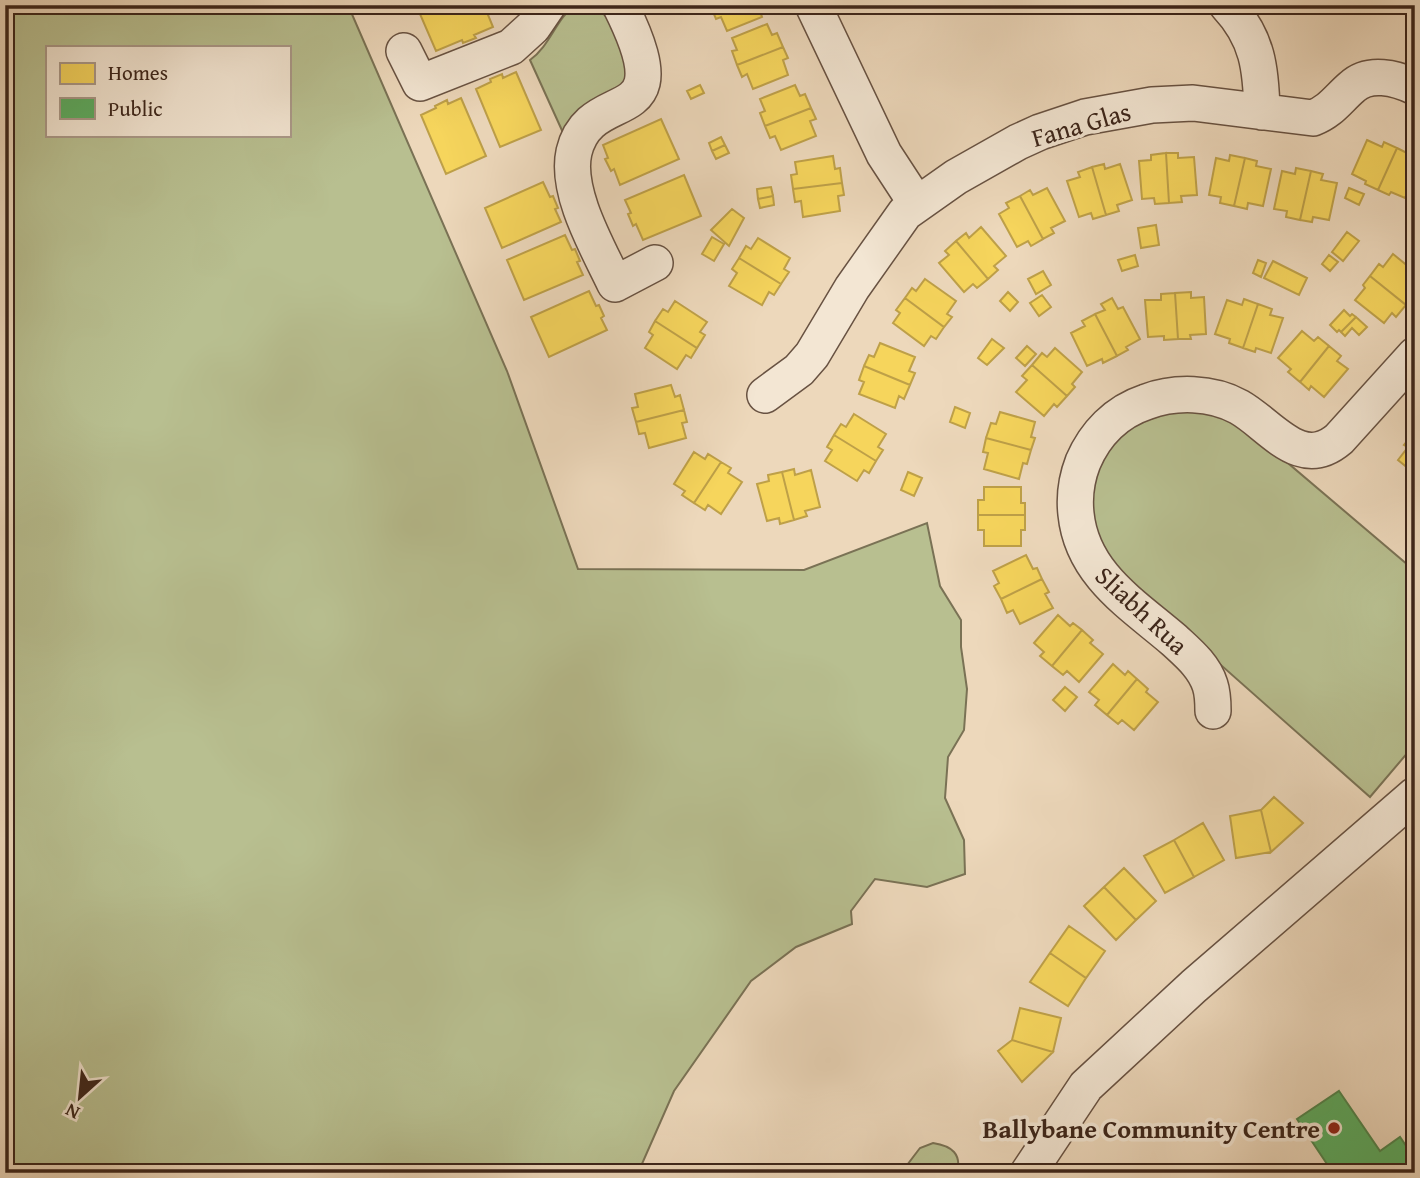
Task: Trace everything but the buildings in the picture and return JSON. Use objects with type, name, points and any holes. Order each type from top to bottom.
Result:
[{"type":"street","points":[[404,51],[420,83],[511,47],[533,27],[548,5]]},
{"type":"street","points":[[620,5],[642,60],[643,85],[633,99],[590,122],[578,141],[573,155],[579,206],[615,284],[655,262]]},
{"type":"street","points":[[1227,5],[1251,38],[1260,69],[1262,112]]},
{"type":"street","points":[[822,8],[884,154],[916,203]]},
{"type":"street","name":"Fana Glas","points":[[765,395],[799,370],[812,355],[834,315],[893,228],[916,203],[1018,142],[1085,117],[1133,107],[1174,104],[1232,107],[1313,118],[1329,110],[1353,86],[1367,79],[1398,79],[1415,87]]},
{"type":"street","name":"Sliabh Rua","points":[[1213,711],[1210,684],[1200,665],[1105,579],[1084,551],[1077,521],[1075,489],[1087,453],[1100,434],[1117,417],[1149,401],[1175,395],[1200,396],[1228,402],[1251,415],[1294,447],[1310,451],[1325,449],[1339,439],[1415,355]]},
{"type":"street","points":[[1028,1173],[1086,1086],[1194,986],[1415,795]]},
{"type":"green space","points":[[5,5],[348,5],[507,371],[578,569],[804,570],[927,523],[940,586],[961,620],[961,647],[967,689],[964,730],[948,757],[945,798],[964,840],[965,874],[927,887],[875,879],[851,911],[852,924],[796,947],[751,981],[674,1091],[638,1173],[5,1173]]},
{"type":"green space","points":[[575,5],[589,7],[609,19],[620,40],[632,77],[565,137],[530,60]]},
{"type":"green space","points":[[1204,410],[1249,430],[1415,571],[1415,744],[1370,797],[1109,566],[1091,527],[1093,481],[1100,463],[1119,435],[1156,413]]},
{"type":"green space","points":[[933,1143],[954,1152],[958,1161],[957,1173],[901,1173],[920,1148]]},
{"type":"place","name":"Ballybane Community Centre","points":[[1334,1128]]}]
